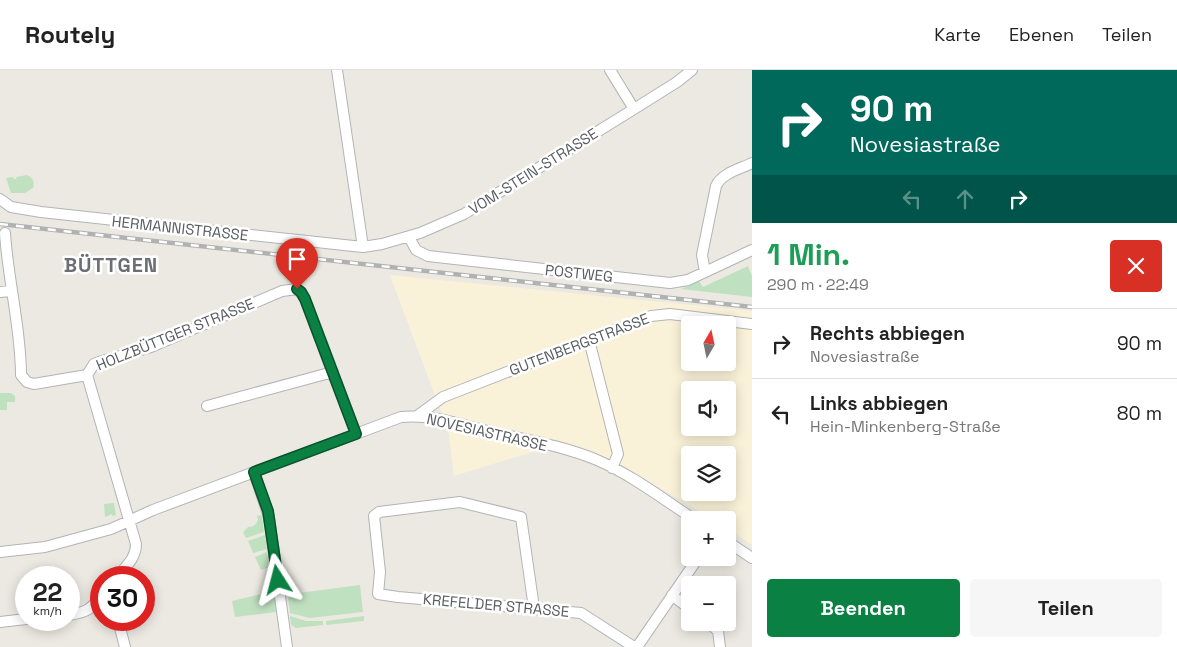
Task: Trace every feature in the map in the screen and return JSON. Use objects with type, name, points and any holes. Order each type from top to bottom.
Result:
[{"type":"street","points":[[337,70],[363,247]]},
{"type":"street","points":[[610,70],[634,109]]},
{"type":"street","name":"VOM-STEIN-STRASSE","points":[[363,247],[409,237],[448,222],[478,207],[677,82],[692,70]]},
{"type":"street","points":[[705,272],[702,255],[716,186],[719,180],[725,176],[752,164]]},
{"type":"street","name":"HERMANNISTRASSE","points":[[0,199],[11,207],[41,212],[363,247]]},
{"type":"street","points":[[0,292],[11,291],[5,233]]},
{"type":"street","name":"POSTWEG","points":[[409,237],[416,250],[428,256],[670,283],[684,282],[752,250]]},
{"type":"street","name":"HOLZBÜTTGER STRASSE","points":[[11,291],[22,356],[21,375],[27,382],[34,384],[87,375],[94,364],[151,347],[282,291],[297,289],[305,299],[333,372]]},
{"type":"street","name":"GUTENBERGSTRASSE","points":[[417,416],[443,397],[640,320],[660,314],[752,324]]},
{"type":"street","points":[[589,340],[618,454],[612,468]]},
{"type":"street","points":[[207,406],[333,372],[356,434]]},
{"type":"street","points":[[87,375],[136,544],[134,557],[126,566]]},
{"type":"street","name":"NOVESIASTRASSE","points":[[0,552],[22,551],[63,544],[111,529],[129,520],[401,417],[417,416],[567,450],[584,456],[612,468],[681,511]]},
{"type":"street","points":[[254,472],[268,511],[281,593],[287,647]]},
{"type":"street","name":"KREFELDER STRASSE","points":[[534,608],[521,517],[460,502],[378,512],[374,516],[380,572],[378,594],[584,613],[635,647]]},
{"type":"street","points":[[736,547],[752,558]]},
{"type":"street","points":[[635,647],[692,566]]},
{"type":"street","points":[[672,595],[681,602]]},
{"type":"street","points":[[0,622],[15,620]]},
{"type":"street","points":[[121,631],[125,647]]},
{"type":"street","points":[[718,631],[720,647]]},
{"type":"shaded area","points":[[390,275],[752,311],[752,545],[736,534],[736,511],[699,511],[682,501],[736,501],[736,446],[681,446],[681,500],[613,460],[554,439],[442,414]]},
{"type":"shaded area","points":[[448,428],[539,450],[454,476]]},
{"type":"green space","points":[[27,175],[33,180],[33,188],[25,193],[11,193],[6,178],[13,177],[17,179],[16,177]]},
{"type":"green space","points":[[748,266],[752,276],[752,297],[681,289],[699,281],[703,287]]},
{"type":"green space","points":[[0,393],[11,393],[15,396],[15,402],[7,402],[7,410],[0,410]]},
{"type":"green space","points":[[114,503],[116,515],[112,516],[112,514],[105,517],[104,504]]},
{"type":"green space","points":[[258,515],[262,516],[264,532],[246,538],[243,532],[248,527],[256,524]]},
{"type":"green space","points":[[265,535],[267,549],[253,553],[248,541]]},
{"type":"green space","points":[[267,552],[270,567],[261,570],[255,557]]},
{"type":"green space","points":[[360,585],[363,612],[310,618],[290,613],[288,598],[291,594]]},
{"type":"green space","points":[[270,592],[275,600],[276,612],[235,617],[232,601]]},
{"type":"green space","points":[[290,616],[306,621],[323,621],[323,625],[296,628],[291,625]]},
{"type":"green space","points":[[364,616],[364,621],[326,625],[326,621]]},
{"type":"railway","points":[[0,224],[752,307]]},
{"type":"district","name":"BÜTTGEN","points":[[111,265]]},
{"type":"route","points":[[278,580],[268,511],[254,472],[356,434],[305,299],[297,289]]}]
